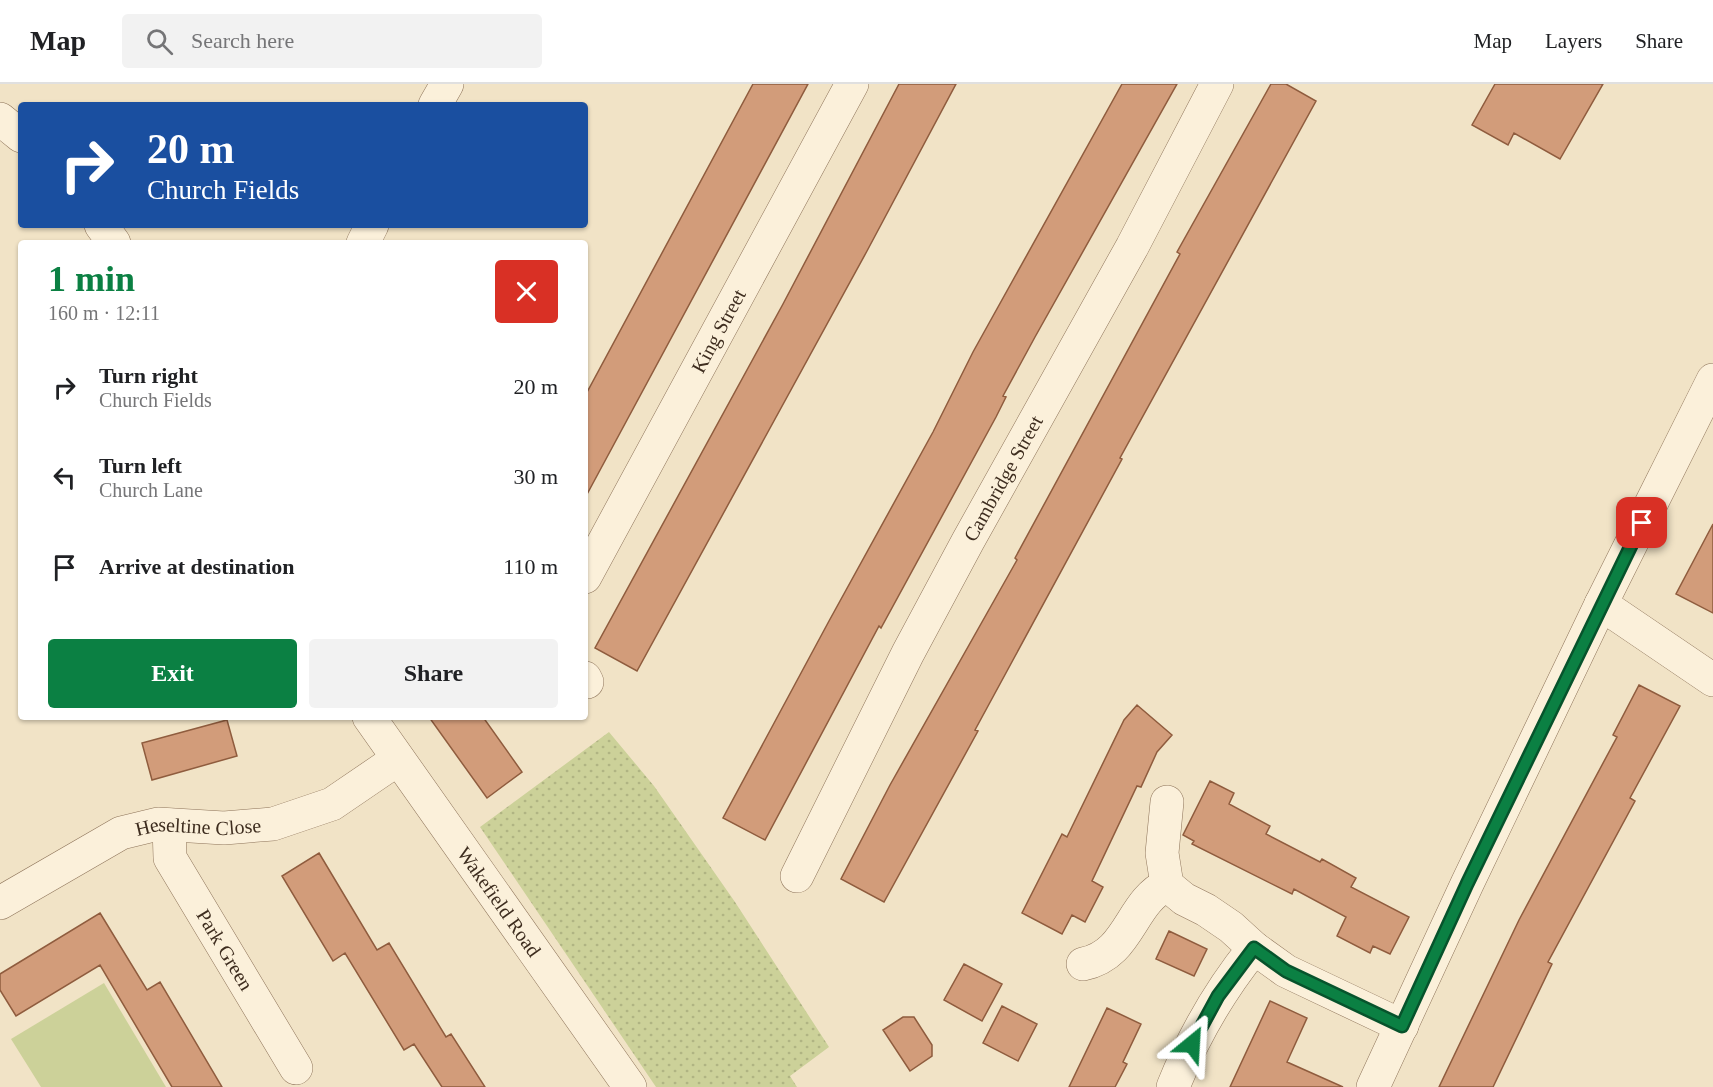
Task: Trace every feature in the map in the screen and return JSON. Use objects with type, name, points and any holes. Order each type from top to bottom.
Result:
[{"type":"street","points":[[437,102],[447,84]]},
{"type":"street","name":"King Street","points":[[588,571],[852,84]]},
{"type":"street","name":"Cambridge Street","points":[[797,876],[908,653],[1132,247],[1216,84]]},
{"type":"street","points":[[0,119],[18,134]]},
{"type":"street","points":[[102,228],[112,240]]},
{"type":"street","points":[[1373,1087],[1601,604],[1713,380]]},
{"type":"street","points":[[1601,604],[1713,680]]},
{"type":"street","name":"Wakefield Road","points":[[371,720],[630,1087]]},
{"type":"street","name":"Heseltine Close","points":[[0,903],[121,833],[158,824],[224,828],[273,824],[332,804],[398,759]]},
{"type":"street","points":[[1167,802],[1162,853],[1167,885],[1231,927],[1254,948],[1286,971],[1402,1026]]},
{"type":"street","name":"Park Green","points":[[169,825],[170,858],[296,1068]]},
{"type":"street","points":[[1083,964],[1110,953],[1147,901],[1157,890],[1167,885]]},
{"type":"street","points":[[1173,1087],[1199,1029],[1218,996],[1254,948]]},
{"type":"green space","points":[[609,732],[654,786],[735,902],[829,1047],[790,1076],[797,1087],[656,1087],[480,827]]},
{"type":"green space","points":[[104,983],[166,1087],[41,1087],[11,1039]]},
{"type":"building","points":[[753,84],[808,84],[588,492],[588,390]]},
{"type":"building","points":[[899,84],[956,84],[637,671],[595,648],[783,304]]},
{"type":"building","points":[[1122,84],[1177,84],[1035,337],[1003,396],[1006,397],[996,417],[881,628],[879,626],[765,840],[723,818],[933,432],[973,352]]},
{"type":"building","points":[[1271,84],[1286,84],[1316,101],[1120,458],[1122,459],[975,730],[978,731],[884,902],[841,879],[890,785],[1017,560],[1015,558],[1180,254],[1177,252]]},
{"type":"building","points":[[1495,84],[1603,84],[1560,159],[1514,133],[1508,145],[1472,125]]},
{"type":"building","points":[[1713,524],[1713,613],[1676,594]]},
{"type":"building","points":[[1639,685],[1680,706],[1630,798],[1635,801],[1548,962],[1552,964],[1493,1087],[1439,1087],[1519,920],[1617,737],[1613,735]]},
{"type":"building","points":[[1137,705],[1172,735],[1157,752],[1141,787],[1137,786],[1092,881],[1103,887],[1085,922],[1072,915],[1062,934],[1022,913],[1062,834],[1067,837],[1124,720]]},
{"type":"building","points":[[227,720],[237,756],[152,780],[142,743]]},
{"type":"building","points":[[431,720],[485,720],[522,772],[487,798]]},
{"type":"building","points":[[1210,781],[1234,793],[1229,804],[1270,826],[1266,834],[1320,862],[1322,859],[1356,878],[1351,887],[1409,917],[1390,954],[1373,946],[1370,953],[1337,936],[1346,917],[1294,889],[1292,894],[1192,844],[1194,841],[1183,835]]},
{"type":"building","points":[[319,853],[377,950],[389,943],[446,1037],[451,1034],[485,1087],[442,1087],[414,1044],[404,1050],[345,953],[333,961],[282,876]]},
{"type":"building","points":[[100,913],[147,990],[160,982],[222,1087],[172,1087],[100,965],[16,1016],[0,990],[0,974]]},
{"type":"building","points":[[1169,931],[1207,949],[1194,976],[1156,959]]},
{"type":"building","points":[[964,964],[1002,984],[982,1021],[944,1000]]},
{"type":"building","points":[[1270,1001],[1307,1018],[1287,1062],[1343,1087],[1230,1087]]},
{"type":"building","points":[[1002,1006],[1037,1024],[1018,1061],[983,1043]]},
{"type":"building","points":[[1107,1008],[1141,1024],[1123,1062],[1127,1064],[1115,1087],[1069,1087]]},
{"type":"building","points":[[903,1017],[914,1017],[932,1045],[932,1056],[910,1071],[883,1030]]},
{"type":"route","points":[[1192,1044],[1218,996],[1254,948],[1286,971],[1402,1026],[1467,884],[1642,523]]}]
